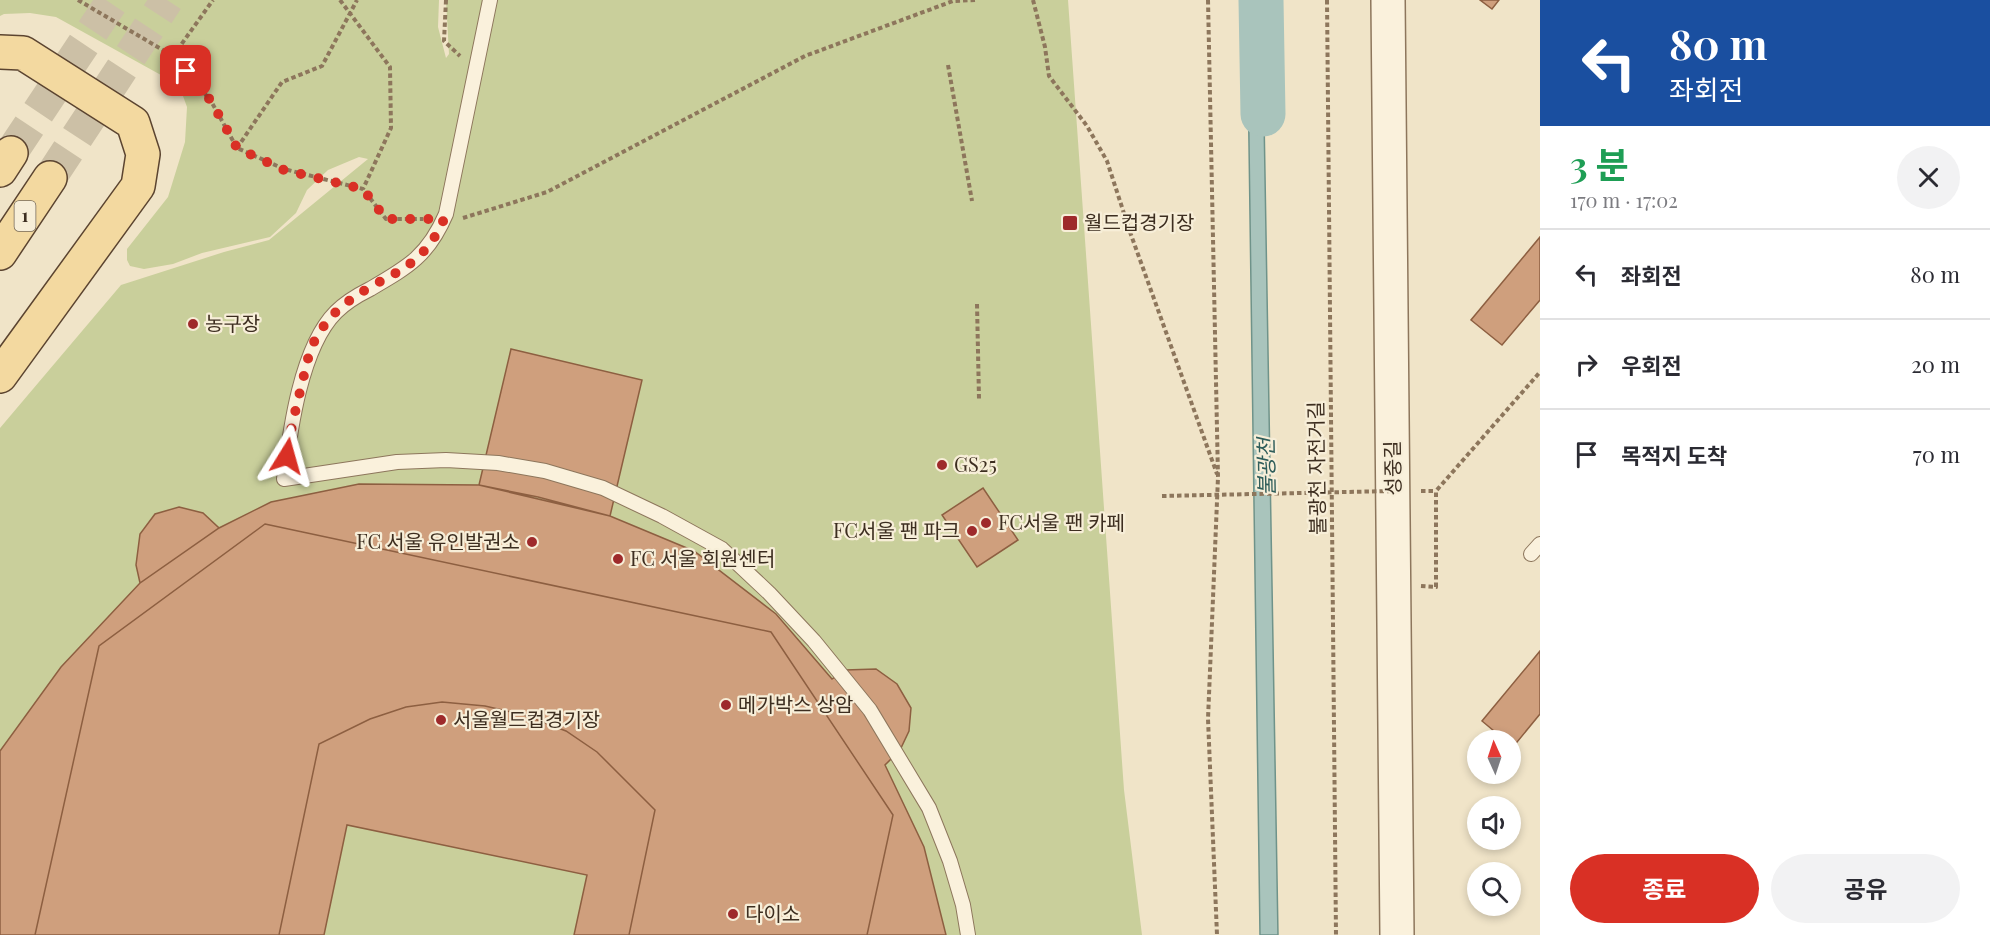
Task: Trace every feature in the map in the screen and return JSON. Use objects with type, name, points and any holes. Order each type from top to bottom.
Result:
[{"type":"main road","points":[[0,52],[23,53],[133,123],[143,154],[138,186],[0,376]]},
{"type":"main road","name":"1","points":[[0,253],[50,178]]},
{"type":"street","name":"성중길","points":[[1388,0],[1397,935]]},
{"type":"lane","points":[[490,0],[451,198],[444,219],[419,257],[336,311],[319,333],[310,352],[290,434],[284,479],[397,462],[446,460],[545,471],[603,488],[662,516],[722,549],[769,593],[814,641],[870,710],[929,808],[950,861],[963,905],[968,935]]},
{"type":"path","points":[[78,0],[173,56],[211,101],[237,148],[284,170],[363,189],[386,219],[458,220],[547,192],[805,56],[953,1],[976,0]]},
{"type":"path","points":[[173,56],[213,0]]},
{"type":"path","points":[[340,0],[390,67],[391,128],[363,189]]},
{"type":"path","points":[[237,148],[282,82],[322,66],[357,0]]},
{"type":"path","points":[[446,0],[444,41],[476,71]]},
{"type":"path","points":[[1033,0],[1045,47],[1049,76],[1088,126],[1107,161],[1130,232],[1218,477]]},
{"type":"path","points":[[1208,0],[1218,477],[1208,719],[1217,935]]},
{"type":"path","name":"불광천 자전거길","points":[[1328,0],[1336,935]]},
{"type":"path","points":[[948,65],[972,201]]},
{"type":"path","points":[[977,304],[979,399]]},
{"type":"path","points":[[1394,585],[1436,587],[1436,491],[1540,372]]},
{"type":"path","points":[[1162,496],[1393,491]]},
{"type":"green space","points":[[0,0],[439,0],[438,27],[446,58],[449,54],[446,0],[1068,0],[1124,790],[1142,935],[0,935],[0,428],[121,285],[269,240],[368,159],[359,157],[328,170],[307,190],[296,213],[270,237],[202,253],[173,264],[144,269],[130,266],[127,260],[127,249],[168,197],[185,142],[187,107],[179,85],[56,17],[30,13],[0,16]]},
{"type":"water","name":"불광천","points":[[1247,0],[1262,0],[1278,935],[1260,935]]},
{"type":"building","points":[[1480,0],[1499,0],[1492,9]]},
{"type":"building","points":[[1540,237],[1540,300],[1502,345],[1471,320]]},
{"type":"building","points":[[511,349],[642,380],[610,516],[538,497],[479,485]]},
{"type":"building","points":[[359,484],[479,485],[610,516],[694,551],[776,614],[832,679],[845,670],[876,669],[897,684],[911,708],[909,731],[900,750],[885,765],[924,847],[946,935],[867,935],[893,815],[771,632],[265,524],[99,646],[35,935],[0,935],[0,751],[61,667],[140,583],[219,528],[271,502]]},
{"type":"building","points":[[983,488],[1018,540],[977,567],[942,515]]},
{"type":"building","points":[[179,507],[203,513],[219,528],[140,583],[136,565],[140,534],[155,514]]},
{"type":"building","points":[[265,524],[771,632],[893,815],[867,935],[629,935],[655,810],[597,752],[566,731],[524,715],[485,706],[442,702],[406,707],[370,719],[319,744],[279,935],[35,935],[99,646]]},
{"type":"building","points":[[1540,651],[1540,714],[1521,737],[1521,730],[1493,730],[1482,721]]},
{"type":"building","points":[[442,702],[485,706],[524,715],[566,731],[597,752],[655,810],[629,935],[574,935],[587,875],[347,825],[324,935],[279,935],[319,744],[370,719],[406,707]]},
{"type":"waterway","name":"불광천","points":[[1261,0],[1263,114]]},
{"type":"tunnel","points":[[11,153],[113,0]]},
{"type":"tunnel","points":[[50,178],[167,0]]},
{"type":"place","name":"월드컵경기장","points":[[1070,223]]},
{"type":"place","name":"농구장","points":[[193,324]]},
{"type":"place","name":"GS25","points":[[942,465]]},
{"type":"place","name":"FC서울 팬 카페","points":[[986,523]]},
{"type":"place","name":"FC서울 팬 파크","points":[[972,531]]},
{"type":"place","name":"FC 서울 유인발권소","points":[[532,542]]},
{"type":"place","name":"FC 서울 회원센터","points":[[618,559]]},
{"type":"place","name":"메가박스 상암","points":[[726,705]]},
{"type":"place","name":"서울월드컵경기장","points":[[441,720]]},
{"type":"place","name":"다이소","points":[[733,914]]},
{"type":"route","points":[[186,71],[211,101],[237,148],[284,170],[363,189],[386,219],[444,219],[435,237],[419,257],[336,311],[319,333],[310,352],[290,434],[287,456]]}]
